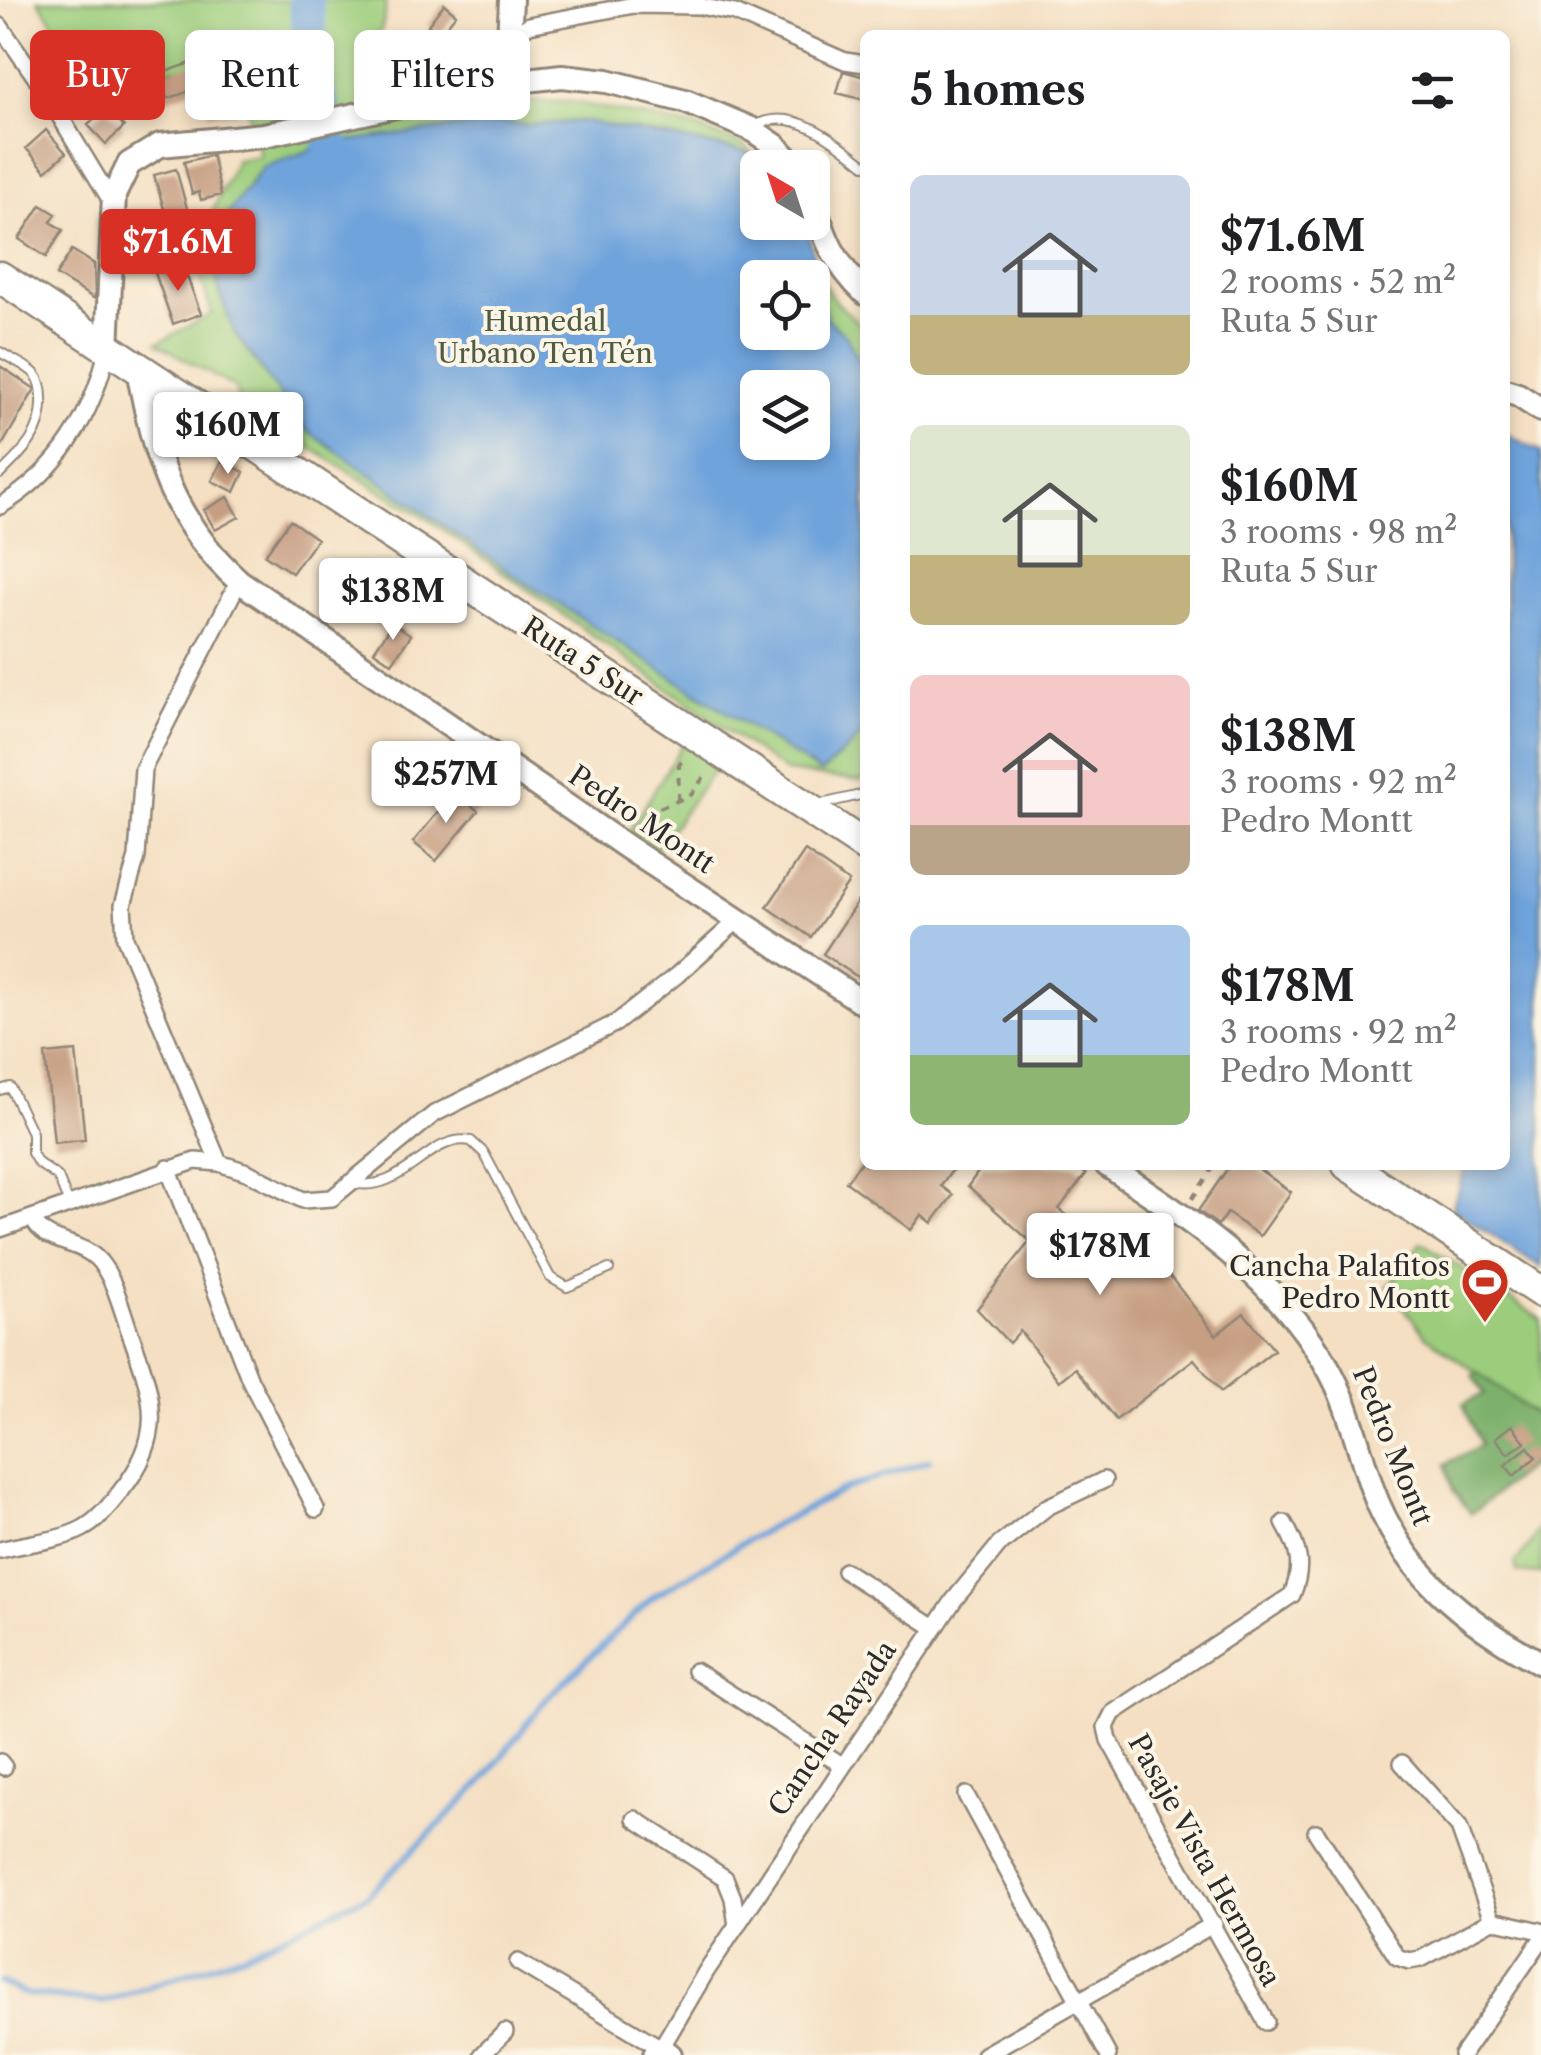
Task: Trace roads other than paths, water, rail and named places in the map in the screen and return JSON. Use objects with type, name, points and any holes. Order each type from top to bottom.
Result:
[{"type":"highway","name":"Ruta 5 Sur","points":[[0,277],[860,843]]},
{"type":"highway","points":[[1356,1170],[1541,1292]]},
{"type":"street","points":[[510,30],[511,0]]},
{"type":"street","points":[[522,30],[529,25],[634,4],[699,6],[735,13],[845,61],[860,63]]},
{"type":"street","points":[[0,26],[42,85],[114,206]]},
{"type":"street","points":[[530,80],[562,76],[607,81],[685,101],[752,129],[780,150]]},
{"type":"street","points":[[0,506],[30,485],[62,452],[87,410],[107,349],[114,206],[122,174],[148,150],[160,146],[264,135],[354,114]]},
{"type":"street","points":[[825,240],[860,288]]},
{"type":"street","name":"Pedro Montt","points":[[138,369],[158,457],[176,505],[204,547],[239,581],[628,848],[860,1001]]},
{"type":"street","points":[[1510,393],[1541,410]]},
{"type":"street","points":[[219,1163],[125,938],[123,905],[137,856],[142,770],[239,581]]},
{"type":"street","points":[[0,1229],[196,1161],[247,1172],[302,1200],[332,1198],[434,1114],[616,1023],[738,920]]},
{"type":"street","points":[[168,1168],[250,1380],[316,1509]]},
{"type":"street","name":"Pedro Montt","points":[[1114,1170],[1210,1234],[1260,1277],[1318,1350],[1348,1403],[1380,1510],[1421,1574],[1476,1625],[1541,1663]]},
{"type":"street","points":[[0,1550],[81,1529],[98,1518],[138,1469],[150,1443],[153,1421],[144,1370],[107,1273],[82,1248],[42,1233],[32,1218]]},
{"type":"street","name":"Cancha Rayada","points":[[662,2053],[737,1926],[842,1766],[935,1628],[999,1545],[1047,1506],[1104,1480]]},
{"type":"street","name":"Pasaje Vista Hermosa","points":[[1266,2022],[1109,1740],[1106,1727],[1113,1713],[1292,1595],[1299,1578],[1298,1545],[1284,1523]]},
{"type":"street","points":[[845,1572],[935,1628]]},
{"type":"street","points":[[695,1672],[842,1766]]},
{"type":"street","points":[[1402,1763],[1458,1827],[1492,1920]]},
{"type":"street","points":[[966,1795],[1108,2055]]},
{"type":"street","points":[[635,1819],[725,1878],[737,1926]]},
{"type":"street","points":[[1316,1832],[1397,1957],[1421,1959],[1492,1920],[1541,1931]]},
{"type":"street","points":[[984,2055],[1214,1924]]},
{"type":"street","points":[[1462,2055],[1541,1940]]},
{"type":"street","points":[[518,1962],[662,2053]]},
{"type":"street","points":[[482,2055],[505,2032]]},
{"type":"lane","points":[[752,129],[772,120],[799,124],[824,134],[860,160]]},
{"type":"lane","points":[[0,352],[35,374],[42,390],[42,406],[41,422],[34,437],[0,474]]},
{"type":"lane","points":[[806,808],[860,795]]},
{"type":"lane","points":[[0,1090],[10,1087],[20,1102],[32,1133],[32,1153],[38,1163],[58,1177],[69,1204]]},
{"type":"lane","points":[[352,1183],[378,1185],[451,1141],[471,1140],[484,1154],[550,1277],[568,1287],[609,1269]]},
{"type":"water","name":"Humedal Urbano Ten Tén","points":[[582,121],[740,150],[740,240],[810,240],[814,260],[740,260],[740,350],[830,350],[830,322],[846,335],[860,362],[860,738],[821,773],[523,581],[304,428],[235,334],[220,295],[214,264],[215,231],[263,167],[330,143],[500,122],[526,125]]},
{"type":"water","points":[[1510,436],[1541,452],[1541,1267],[1452,1209],[1464,1170],[1510,1170]]},
{"type":"waterway","points":[[306,0],[314,77],[330,143],[357,183]]},
{"type":"waterway","points":[[0,1982],[26,1994],[103,2002],[245,1954],[368,1895],[481,1783],[548,1697],[654,1596],[754,1536],[845,1489],[930,1460]]},
{"type":"place","name":"Cancha Palafitos Pedro Montt","points":[[1485,1324]]}]
